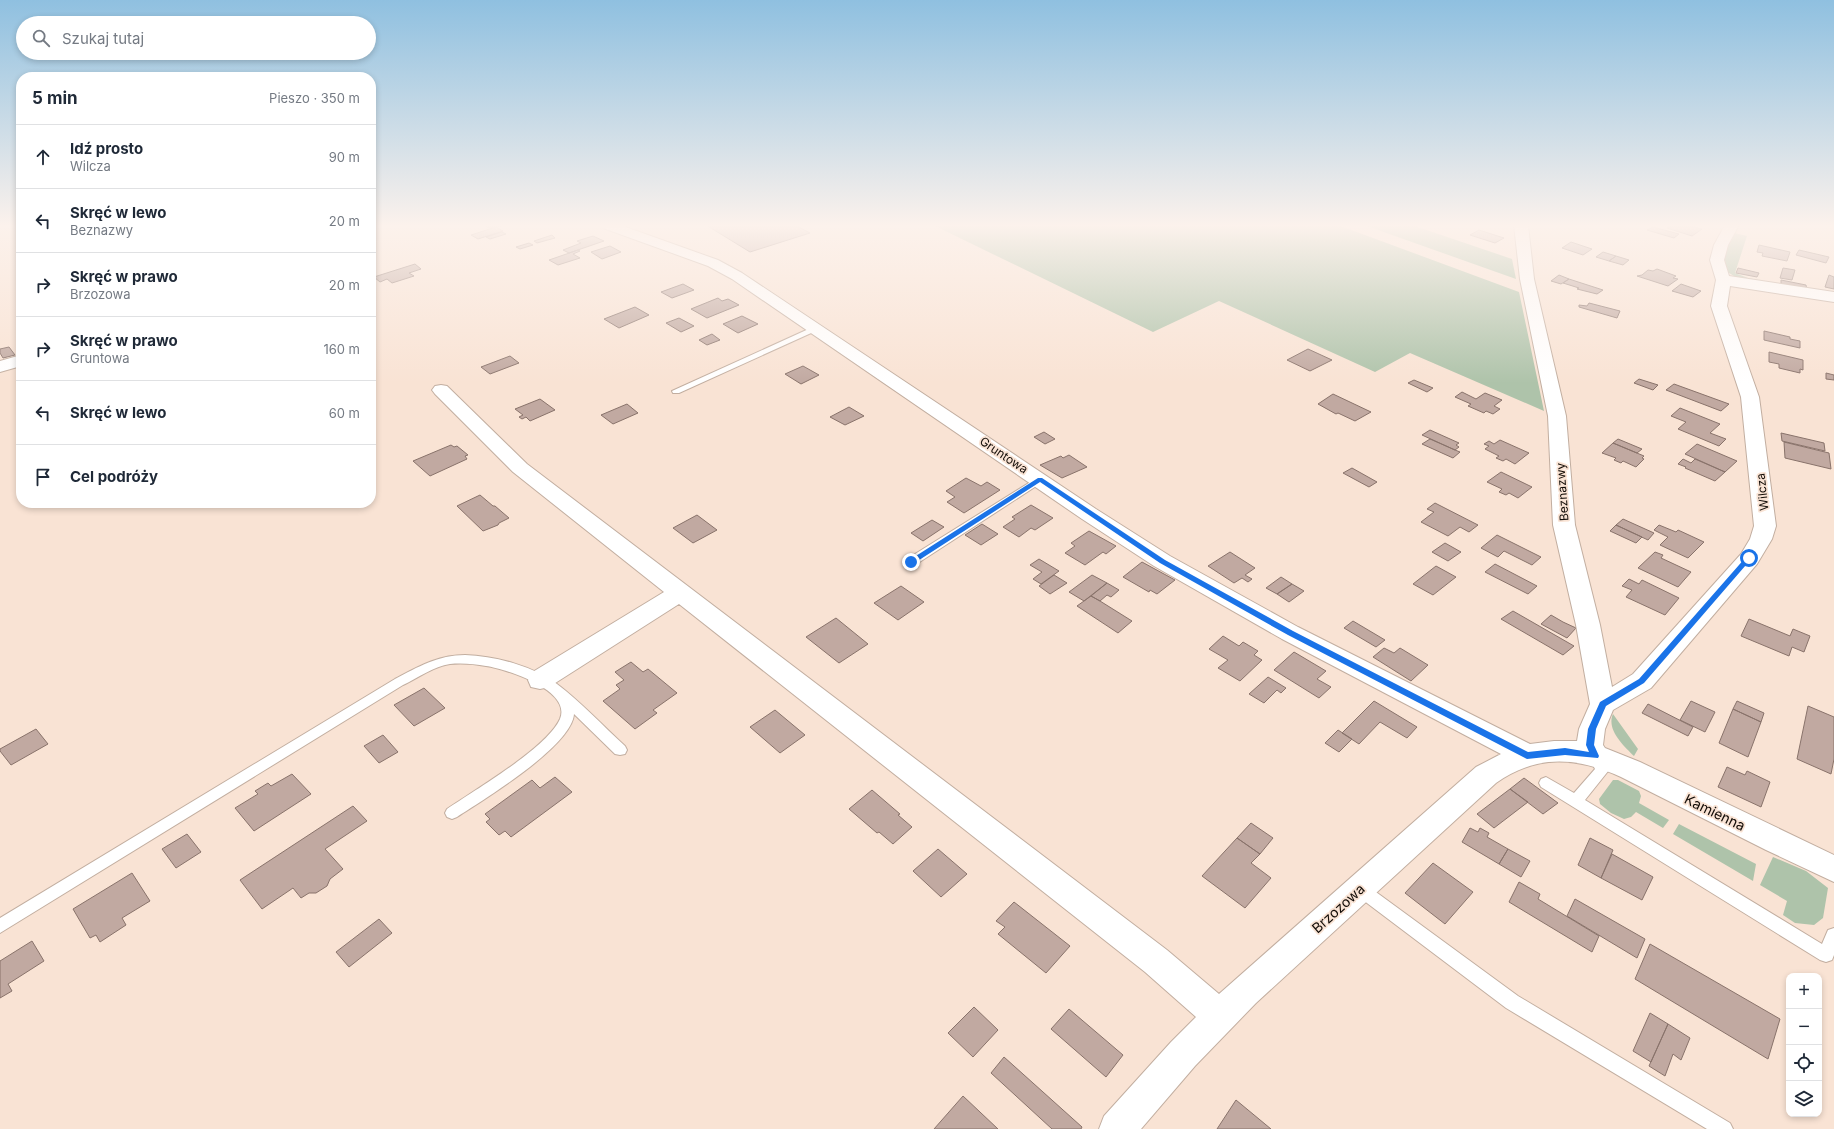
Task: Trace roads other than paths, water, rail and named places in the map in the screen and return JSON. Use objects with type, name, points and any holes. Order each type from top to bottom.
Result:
[{"type":"street","name":"Gruntowa","points":[[738,278],[1162,561],[1290,633],[1527,755]]},
{"type":"street","name":"Beznazwy","points":[[1527,278],[1557,416],[1564,525],[1588,625],[1603,704]]},
{"type":"street","name":"Wilcza","points":[[1603,704],[1642,681],[1749,558],[1761,539],[1766,526],[1750,397],[1719,306],[1723,280]]},
{"type":"street","points":[[1723,280],[1834,297]]},
{"type":"street","points":[[0,367],[16,362]]},
{"type":"street","points":[[441,390],[520,468],[1156,960],[1219,1016]]},
{"type":"street","points":[[540,680],[681,592]]},
{"type":"street","points":[[1595,756],[1590,745],[1592,729],[1603,704]]},
{"type":"street","name":"Brzozowa","points":[[1117,1129],[1183,1054],[1219,1016],[1486,775],[1508,761],[1527,755],[1565,752],[1595,756]]},
{"type":"street","name":"Kamienna","points":[[1595,756],[1635,773],[1834,869]]},
{"type":"lane","points":[[676,391],[816,329]]},
{"type":"lane","points":[[911,562],[1040,480]]},
{"type":"lane","points":[[0,926],[399,682],[447,661],[464,659],[490,661],[523,671],[540,680],[562,695],[620,750]]},
{"type":"lane","points":[[452,813],[544,748],[559,732],[568,717],[568,706],[562,695]]},
{"type":"lane","points":[[1575,801],[1602,770],[1595,756]]},
{"type":"lane","points":[[1546,783],[1826,955],[1834,935]]},
{"type":"lane","points":[[1359,889],[1512,1002],[1724,1129]]}]
